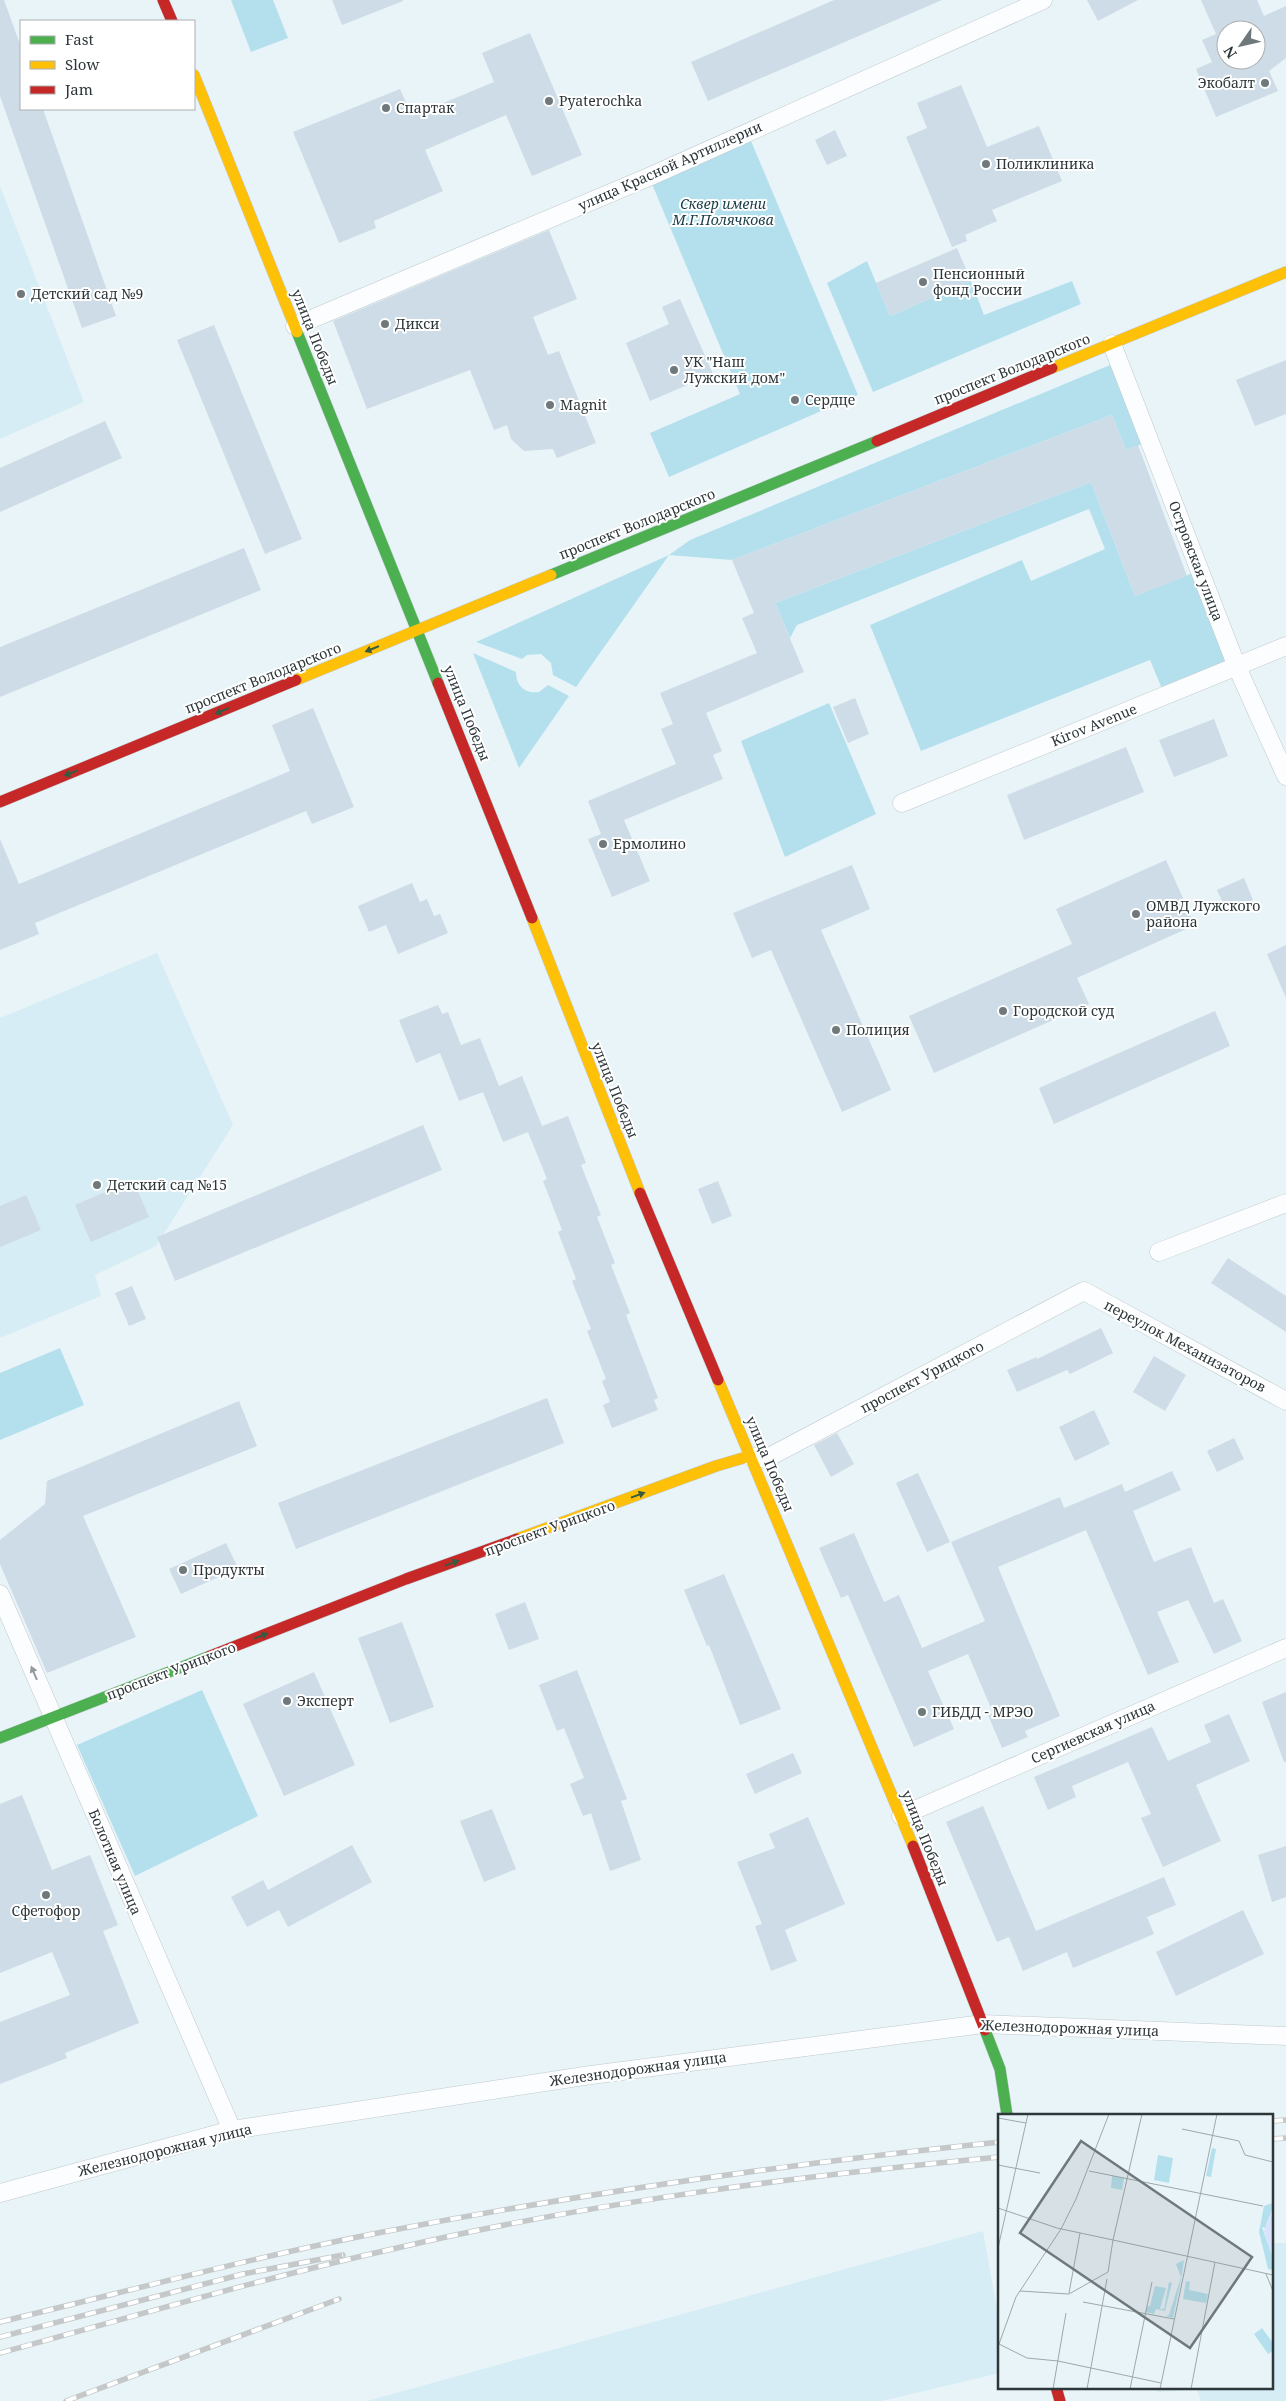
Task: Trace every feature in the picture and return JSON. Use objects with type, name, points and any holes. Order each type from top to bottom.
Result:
[{"type":"main road","points":[[164,0],[172,20]]},
{"type":"main road","name":"улица Победы","points":[[195,78],[649,1215],[901,1816],[1000,2068],[1007,2114]]},
{"type":"main road","name":"проспект Володарского","points":[[0,802],[1286,272]]},
{"type":"main road","name":"проспект Урицкого","points":[[0,1738],[406,1579],[716,1466],[750,1456]]},
{"type":"main road","points":[[1056,2388],[1060,2401]]},
{"type":"street","name":"улица Красной Артиллерии","points":[[295,326],[651,176],[1043,0]]},
{"type":"street","name":"Островская улица","points":[[1112,344],[1237,667],[1286,776]]},
{"type":"street","name":"Kirov Avenue","points":[[902,803],[1286,646]]},
{"type":"street","points":[[1159,1252],[1286,1203]]},
{"type":"street","name":"проспект Урицкого","points":[[750,1456],[765,1458],[1084,1291]]},
{"type":"street","name":"переулок Механизаторов","points":[[1084,1291],[1286,1401]]},
{"type":"street","name":"Болотная улица","points":[[0,1594],[232,2130]]},
{"type":"street","name":"Сергиевская улица","points":[[901,1816],[1286,1648]]},
{"type":"street","name":"Железнодорожная улица","points":[[0,2193],[232,2130],[591,2075],[982,2024],[1286,2036]]},
{"type":"shaded area","name":"Детский сад №9","points":[[0,186],[84,402],[0,439]]},
{"type":"shaded area","name":"Детский сад №15","points":[[157,953],[233,1125],[156,1246],[95,1275],[101,1296],[0,1338],[0,1018]]},
{"type":"shaded area","points":[[983,2231],[998,2315],[998,2373],[882,2401],[367,2401]]},
{"type":"shaded area","points":[[1274,2243],[1286,2243],[1286,2401],[1201,2401],[1197,2390],[1157,2392],[1156,2388],[1274,2388]]},
{"type":"green space","points":[[231,0],[273,0],[288,38],[251,52]]},
{"type":"green space","name":"Сквер имени М.Г.Полячкова","points":[[751,141],[858,395],[669,477],[650,433],[740,394],[652,184]]},
{"type":"green space","points":[[867,261],[890,316],[971,281],[984,315],[1072,281],[1081,304],[873,392],[827,283]]},
{"type":"green space","points":[[1110,365],[1142,444],[1126,450],[1112,415],[732,560],[669,555],[690,540]]},
{"type":"green space","points":[[1091,482],[1135,596],[1193,573],[1231,669],[1165,696],[1150,660],[921,751],[870,625],[1022,560],[1031,581],[1105,549],[1089,509],[797,625],[790,638],[775,603]]},
{"type":"green space","points":[[669,555],[576,687],[553,675],[551,663],[541,654],[527,655],[522,659],[476,642]]},
{"type":"green space","points":[[473,653],[516,672],[516,677],[522,688],[530,692],[539,692],[548,685],[569,696],[519,768]]},
{"type":"green space","points":[[829,703],[876,814],[785,857],[741,741]]},
{"type":"green space","points":[[60,1348],[84,1405],[0,1440],[0,1373]]},
{"type":"green space","points":[[202,1690],[258,1816],[135,1876],[77,1745]]},
{"type":"building","points":[[0,0],[4,0],[20,44],[20,110],[43,110],[116,316],[82,328],[0,96]]},
{"type":"building","points":[[332,0],[403,0],[403,1],[342,25]]},
{"type":"building","points":[[834,0],[942,0],[708,101],[691,62]]},
{"type":"building","points":[[1087,0],[1138,0],[1098,21]]},
{"type":"building","points":[[1201,0],[1257,0],[1264,16],[1286,6],[1286,58],[1269,71],[1278,91],[1216,117],[1196,69],[1212,62],[1202,40],[1216,34]]},
{"type":"building","points":[[530,33],[582,155],[532,176],[506,115],[425,150],[443,191],[374,221],[376,228],[339,243],[293,132],[400,89],[412,116],[494,82],[482,53]]},
{"type":"building","name":"Поликлиника","points":[[961,85],[987,147],[1039,126],[1062,181],[992,210],[997,221],[965,235],[967,241],[952,247],[906,137],[927,128],[917,103]]},
{"type":"building","points":[[835,130],[847,156],[827,165],[815,140]]},
{"type":"building","points":[[549,230],[577,299],[533,317],[548,355],[559,351],[596,443],[557,458],[553,449],[524,451],[511,439],[507,425],[494,430],[470,370],[367,409],[333,321]]},
{"type":"building","name":"Пенсионный фонд России","points":[[957,248],[971,281],[890,316],[876,283]]},
{"type":"building","name":"УК \"Наш Лужский дом\"","points":[[680,299],[713,374],[650,401],[626,343],[669,324],[662,307]]},
{"type":"building","points":[[214,325],[302,539],[265,554],[177,340]]},
{"type":"building","points":[[1286,360],[1286,414],[1255,426],[1236,380]]},
{"type":"building","points":[[1112,415],[1126,450],[1138,445],[1187,576],[1135,596],[1091,482],[775,603],[804,672],[706,713],[722,751],[713,755],[723,779],[624,820],[650,881],[612,897],[588,839],[601,834],[588,801],[676,764],[661,729],[673,724],[660,693],[757,653],[742,618],[754,613],[732,560]]},
{"type":"building","points":[[105,421],[122,458],[0,512],[0,468]]},
{"type":"building","points":[[244,548],[261,590],[0,697],[0,647]]},
{"type":"building","points":[[855,698],[869,734],[848,743],[833,707]]},
{"type":"building","points":[[313,708],[354,807],[312,824],[306,811],[35,923],[39,934],[0,950],[0,839],[19,884],[290,771],[272,725]]},
{"type":"building","points":[[1214,719],[1228,756],[1174,777],[1159,740]]},
{"type":"building","points":[[1126,747],[1144,792],[1024,840],[1007,795]]},
{"type":"building","points":[[1166,860],[1195,925],[1077,978],[1089,1004],[934,1073],[909,1016],[1072,944],[1056,909]]},
{"type":"building","points":[[852,865],[870,909],[821,930],[891,1090],[842,1112],[771,950],[752,958],[733,913]]},
{"type":"building","points":[[1244,878],[1253,900],[1227,912],[1217,890]]},
{"type":"building","points":[[412,883],[420,902],[427,899],[434,916],[440,914],[448,933],[398,954],[386,925],[369,932],[358,906]]},
{"type":"building","points":[[1286,945],[1286,998],[1267,954]]},
{"type":"building","points":[[438,1005],[442,1014],[448,1012],[461,1045],[480,1038],[499,1086],[522,1076],[542,1126],[568,1116],[586,1163],[581,1165],[601,1215],[597,1217],[615,1263],[611,1265],[630,1313],[626,1315],[658,1398],[654,1400],[658,1410],[612,1428],[603,1405],[610,1402],[602,1381],[606,1379],[587,1331],[591,1329],[572,1281],[576,1279],[558,1232],[562,1230],[543,1181],[547,1179],[528,1132],[503,1142],[483,1092],[459,1101],[440,1053],[416,1063],[399,1020]]},
{"type":"building","points":[[1215,1011],[1230,1046],[1054,1124],[1039,1088]]},
{"type":"building","points":[[423,1125],[442,1170],[175,1281],[157,1237]]},
{"type":"building","points":[[133,1180],[149,1217],[91,1242],[75,1205]]},
{"type":"building","points":[[718,1181],[732,1216],[712,1224],[698,1189]]},
{"type":"building","points":[[26,1195],[41,1230],[0,1247],[0,1206]]},
{"type":"building","points":[[1228,1258],[1286,1296],[1286,1332],[1211,1283]]},
{"type":"building","points":[[132,1286],[146,1319],[129,1326],[115,1293]]},
{"type":"building","points":[[1101,1328],[1113,1353],[1070,1374],[1067,1370],[1017,1392],[1007,1370],[1037,1357],[1037,1359]]},
{"type":"building","points":[[1154,1356],[1186,1375],[1165,1411],[1133,1392]]},
{"type":"building","points":[[547,1398],[564,1443],[296,1549],[278,1503]]},
{"type":"building","points":[[239,1401],[257,1446],[83,1516],[136,1637],[47,1673],[0,1564],[0,1540],[45,1504],[47,1481]]},
{"type":"building","points":[[1094,1410],[1110,1444],[1075,1461],[1059,1427]]},
{"type":"building","points":[[837,1433],[854,1464],[831,1477],[814,1445]]},
{"type":"building","points":[[1234,1438],[1244,1459],[1217,1472],[1207,1451]]},
{"type":"building","points":[[1172,1471],[1181,1490],[1133,1511],[1154,1562],[1191,1547],[1214,1603],[1223,1599],[1242,1641],[1214,1654],[1188,1600],[1157,1612],[1179,1662],[1148,1675],[1086,1530],[998,1567],[1060,1716],[1025,1731],[1028,1737],[1002,1748],[988,1715],[993,1713],[968,1654],[928,1671],[954,1729],[914,1747],[848,1595],[841,1598],[819,1548],[854,1533],[884,1602],[899,1595],[922,1648],[985,1621],[951,1542],[1060,1497],[1064,1508],[1122,1484],[1125,1492]]},
{"type":"building","points":[[918,1473],[950,1542],[927,1552],[896,1483]]},
{"type":"building","points":[[226,1543],[238,1568],[181,1594],[169,1569]]},
{"type":"building","points":[[724,1574],[781,1709],[740,1725],[709,1645],[707,1646],[684,1590]]},
{"type":"building","points":[[525,1602],[539,1639],[509,1650],[495,1614]]},
{"type":"building","points":[[402,1622],[434,1707],[390,1723],[358,1638]]},
{"type":"building","points":[[577,1670],[627,1799],[621,1801],[641,1860],[610,1871],[591,1813],[583,1816],[570,1784],[584,1778],[564,1728],[557,1731],[539,1685]]},
{"type":"building","points":[[314,1672],[355,1765],[284,1796],[243,1704]]},
{"type":"building","points":[[1286,1692],[1286,1762],[1284,1762],[1262,1702]]},
{"type":"building","points":[[1229,1714],[1250,1761],[1196,1785],[1221,1841],[1163,1867],[1141,1818],[1151,1814],[1128,1762],[1072,1786],[1076,1797],[1048,1810],[1034,1777],[1152,1727],[1168,1761],[1211,1742],[1204,1725]]},
{"type":"building","points":[[793,1753],[802,1773],[755,1794],[746,1774]]},
{"type":"building","points":[[22,1795],[52,1870],[90,1855],[118,1925],[103,1931],[139,2023],[65,2053],[67,2058],[0,2084],[0,2022],[70,1995],[52,1952],[0,1973],[0,1804]]},
{"type":"building","points":[[983,1806],[1036,1931],[1164,1877],[1176,1905],[1147,1917],[1154,1934],[1073,1968],[1067,1952],[1023,1971],[1009,1937],[997,1942],[946,1822]]},
{"type":"building","points":[[492,1809],[516,1869],[484,1882],[460,1821]]},
{"type":"building","points":[[808,1817],[845,1904],[785,1930],[797,1961],[771,1971],[755,1926],[762,1924],[737,1862],[775,1848],[769,1834]]},
{"type":"building","points":[[352,1845],[372,1882],[288,1927],[279,1910],[247,1927],[231,1897],[263,1880],[268,1890]]},
{"type":"building","points":[[1286,1846],[1286,1897],[1272,1902],[1258,1855]]},
{"type":"building","points":[[1243,1910],[1264,1954],[1176,1996],[1156,1952]]},
{"type":"railway","points":[[1274,2121],[1286,2120]]},
{"type":"railway","points":[[1274,2139],[1286,2138]]},
{"type":"railway","points":[[0,2322],[290,2251],[464,2217],[617,2191],[770,2169],[998,2142]]},
{"type":"railway","points":[[0,2353],[297,2272],[397,2248],[546,2217],[697,2192],[772,2182],[998,2157]]},
{"type":"railway","points":[[0,2337],[243,2274],[343,2255]]},
{"type":"railway","points":[[66,2401],[339,2299]]},
{"type":"traffic: fast","points":[[297,332],[438,683]]},
{"type":"traffic: fast","points":[[551,575],[877,441]]},
{"type":"traffic: fast","points":[[0,1738],[210,1656]]},
{"type":"traffic: fast","points":[[985,2030],[1000,2069],[1007,2114]]},
{"type":"traffic: slow","points":[[195,77],[297,332]]},
{"type":"traffic: slow","points":[[1052,368],[1286,272]]},
{"type":"traffic: slow","points":[[296,680],[551,575]]},
{"type":"traffic: slow","points":[[532,918],[640,1193]]},
{"type":"traffic: slow","points":[[517,1539],[716,1466],[750,1456],[718,1380]]},
{"type":"traffic: slow","points":[[750,1456],[913,1846]]},
{"type":"traffic: jam","points":[[163,0],[172,20]]},
{"type":"traffic: jam","points":[[877,441],[1052,368]]},
{"type":"traffic: jam","points":[[0,802],[296,680]]},
{"type":"traffic: jam","points":[[438,683],[532,918]]},
{"type":"traffic: jam","points":[[640,1193],[718,1380]]},
{"type":"traffic: jam","points":[[210,1656],[406,1579],[517,1539]]},
{"type":"traffic: jam","points":[[913,1846],[985,2030]]},
{"type":"traffic: jam","points":[[1056,2388],[1060,2401]]},
{"type":"place","name":"Экобалт","points":[[1265,83]]},
{"type":"place","name":"Pyaterochka","points":[[549,101]]},
{"type":"place","name":"Спартак","points":[[386,108]]},
{"type":"place","name":"Поликлиника","points":[[986,164]]},
{"type":"place","name":"Пенсионный фонд России","points":[[923,282]]},
{"type":"place","name":"Детский сад №9","points":[[21,294]]},
{"type":"place","name":"Дикси","points":[[385,324]]},
{"type":"place","name":"УК \"Наш Лужский дом\"","points":[[674,370]]},
{"type":"place","name":"Сердце","points":[[795,400]]},
{"type":"place","name":"Magnit","points":[[550,405]]},
{"type":"place","name":"Ермолино","points":[[603,844]]},
{"type":"place","name":"ОМВД Лужского района","points":[[1136,914]]},
{"type":"place","name":"Городской суд","points":[[1003,1011]]},
{"type":"place","name":"Полиция","points":[[836,1030]]},
{"type":"place","name":"Детский сад №15","points":[[97,1185]]},
{"type":"place","name":"Продукты","points":[[183,1570]]},
{"type":"place","name":"Эксперт","points":[[287,1701]]},
{"type":"place","name":"ГИБДД - МРЭО","points":[[922,1712]]},
{"type":"place","name":"Сфетофор","points":[[46,1895]]}]
